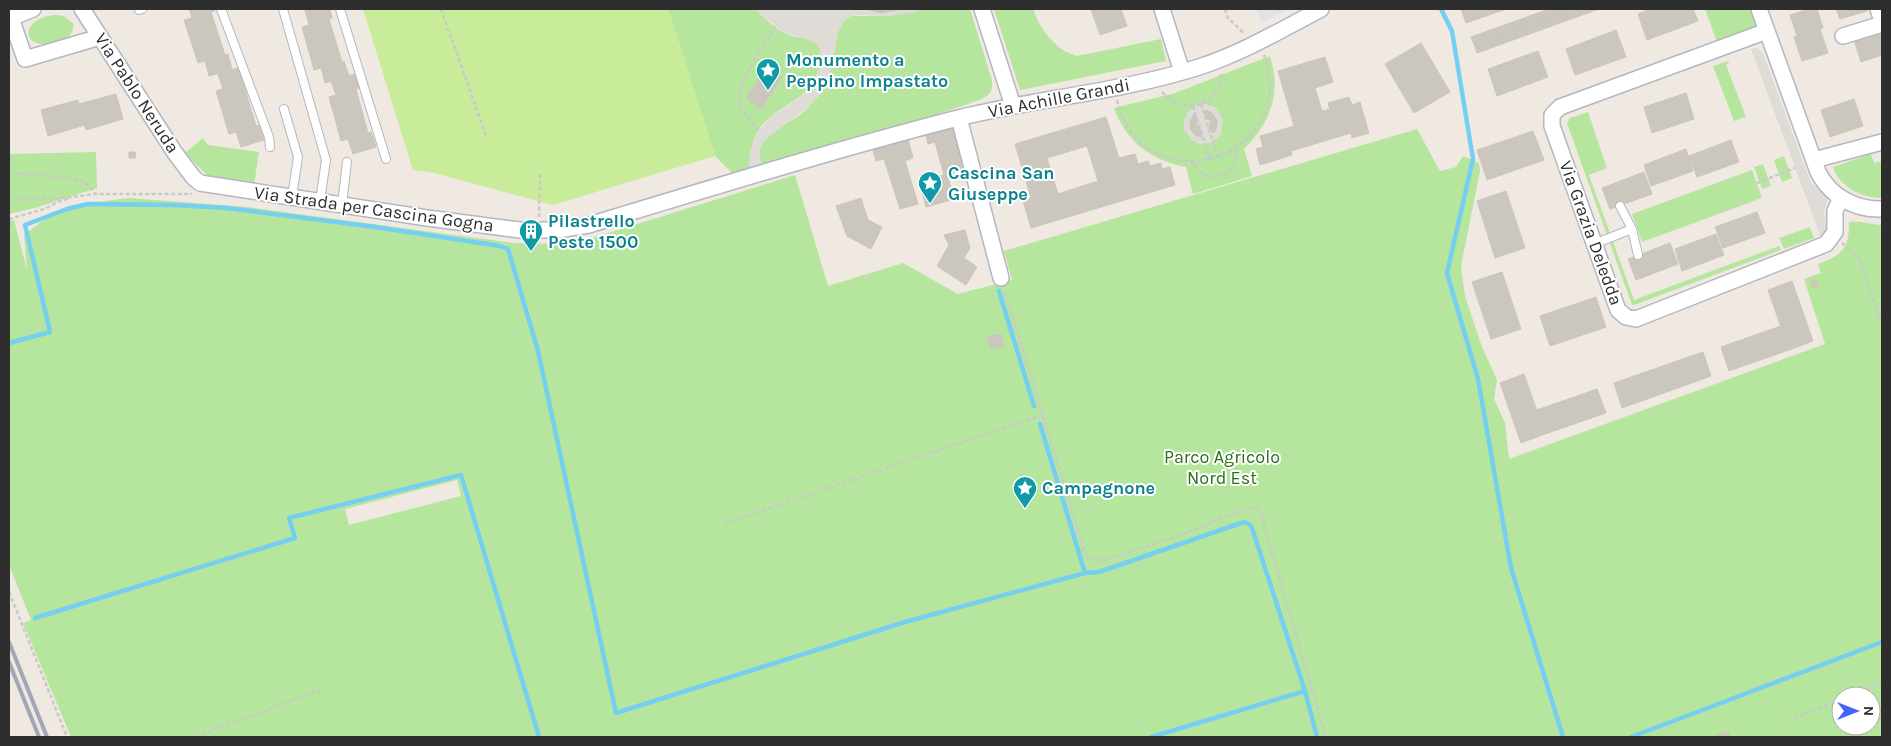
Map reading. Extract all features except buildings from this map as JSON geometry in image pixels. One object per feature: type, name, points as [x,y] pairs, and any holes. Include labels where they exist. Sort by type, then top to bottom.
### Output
[{"type":"street","points":[[34,9],[11,18],[25,59],[100,37]]},
{"type":"street","name":"Via Pablo Neruda","points":[[82,9],[175,152],[194,177]]},
{"type":"street","points":[[982,9],[1013,106]]},
{"type":"street","points":[[1162,9],[1182,72]]},
{"type":"street","name":"Via Achille Grandi","points":[[788,165],[959,118],[1182,72],[1236,52],[1320,9]]},
{"type":"street","points":[[1759,9],[1824,184],[1841,198],[1864,208],[1882,209]]},
{"type":"street","points":[[1843,36],[1882,22],[1878,9]]},
{"type":"street","name":"Via Grazia Deledda","points":[[1767,31],[1560,107],[1551,118],[1552,126],[1618,310],[1624,316],[1634,319],[1826,244],[1833,236]]},
{"type":"street","points":[[959,118],[1001,278]]},
{"type":"street","points":[[1814,160],[1882,142]]},
{"type":"street","name":"Via Strada per Cascina Gogna","points":[[194,177],[200,182],[209,185],[446,220],[538,230],[557,230],[589,225],[788,165]]},
{"type":"street","points":[[1833,236],[1835,232],[1835,210],[1841,198]]},
{"type":"lane","points":[[221,9],[269,138],[270,147]]},
{"type":"lane","points":[[283,9],[326,160],[320,201]]},
{"type":"lane","points":[[340,9],[386,159]]},
{"type":"lane","points":[[284,109],[298,157],[292,197]]},
{"type":"lane","points":[[342,204],[347,162]]},
{"type":"lane","points":[[1620,206],[1632,229],[1638,255]]},
{"type":"lane","points":[[1594,244],[1632,229]]},
{"type":"path","points":[[442,9],[486,138]]},
{"type":"path","points":[[1225,9],[1228,18],[1246,35],[1238,38]]},
{"type":"path","points":[[759,130],[743,111],[738,100],[739,92],[743,81],[775,26]]},
{"type":"path","points":[[1117,97],[1120,110],[1127,125],[1144,144],[1166,157],[1191,162],[1210,160],[1235,149],[1251,135],[1266,109],[1270,84],[1269,72],[1263,51]]},
{"type":"path","points":[[1160,89],[1172,102],[1193,106],[1201,104],[1211,97],[1217,89],[1221,70]]},
{"type":"path","points":[[1201,104],[1218,157]]},
{"type":"path","points":[[1193,106],[1210,160]]},
{"type":"path","points":[[1191,162],[1201,174],[1209,177],[1220,176],[1230,170],[1234,163],[1235,149]]},
{"type":"path","points":[[1757,183],[1795,168]]},
{"type":"path","points":[[538,230],[540,172]]},
{"type":"path","points":[[9,173],[61,177],[86,182],[96,194]]},
{"type":"path","points":[[9,198],[54,199],[96,194],[198,194],[209,185]]},
{"type":"path","points":[[9,219],[80,196]]},
{"type":"path","points":[[1833,236],[1851,249],[1858,257],[1882,323]]},
{"type":"path","points":[[1001,278],[1084,550],[1089,558],[1106,560],[1172,538],[1248,508],[1255,508],[1261,512],[1326,737]]},
{"type":"path","points":[[725,524],[1043,414]]},
{"type":"path","points":[[9,592],[67,737]]},
{"type":"path","points":[[196,737],[322,689]]},
{"type":"path","points":[[1788,721],[1831,703]]},
{"type":"shaded area","points":[[755,9],[864,9],[882,13],[900,9],[921,9],[915,12],[889,16],[854,15],[844,20],[836,37],[830,73],[821,94],[809,106],[764,141],[759,151],[762,166],[749,169],[750,151],[757,133],[768,119],[809,90],[817,75],[821,52],[815,42],[783,32]]},
{"type":"shaded area","points":[[1257,9],[1289,9],[1262,23]]},
{"type":"shaded area","points":[[1757,48],[1763,53],[1809,178],[1814,186],[1828,198],[1824,213],[1828,229],[1821,238],[1751,49]]},
{"type":"shaded area","points":[[1198,104],[1215,107],[1223,119],[1221,134],[1210,143],[1200,144],[1193,141],[1184,130],[1184,120],[1192,108]],"holes":[[[1206,111],[1211,112],[1217,120],[1214,133],[1209,129],[1211,122]],[[1194,115],[1198,119],[1196,123],[1197,128],[1202,131],[1201,137],[1195,135],[1191,130],[1190,122]]]},
{"type":"green space","points":[[363,9],[668,9],[715,156],[553,205],[434,173],[413,170]]},
{"type":"green space","points":[[668,9],[755,9],[781,31],[789,35],[814,41],[820,48],[820,62],[817,75],[812,84],[797,99],[762,125],[752,146],[749,169],[761,165],[759,154],[762,144],[768,137],[810,105],[829,69],[833,58],[836,37],[845,20],[851,16],[889,16],[921,9],[970,9],[992,80],[991,91],[982,99],[915,122],[733,174],[715,156]],"holes":[[[767,67],[782,77],[761,108],[746,98]]]},
{"type":"green space","points":[[994,9],[1033,9],[1049,38],[1062,49],[1077,56],[1161,39],[1166,61],[1020,90]]},
{"type":"green space","points":[[1705,9],[1751,9],[1758,30],[1718,45]]},
{"type":"green space","points":[[55,15],[63,16],[73,23],[72,32],[66,39],[48,44],[31,40],[28,34],[31,26],[42,18]]},
{"type":"green space","points":[[1270,56],[1275,82],[1271,107],[1261,129],[1244,149],[1252,176],[1193,194],[1186,167],[1162,160],[1143,149],[1127,132],[1115,111],[1114,108],[1175,93]]},
{"type":"green space","points":[[1728,61],[1729,63],[1726,65],[1746,117],[1734,121],[1713,66]]},
{"type":"green space","points":[[1588,112],[1607,168],[1589,175],[1634,300],[1779,246],[1781,250],[1632,305],[1567,123],[1570,118]]},
{"type":"green space","name":"Parco Agricolo Nord Est","points":[[1417,129],[1440,171],[1456,167],[1463,156],[1479,163],[1480,171],[1461,266],[1465,296],[1482,347],[1497,380],[1494,399],[1505,423],[1509,459],[1825,344],[1804,279],[1821,273],[1818,264],[1839,254],[1843,250],[1848,239],[1849,222],[1882,225],[1882,737],[71,737],[23,623],[31,620],[9,565],[9,221],[14,220],[27,270],[24,235],[45,219],[73,205],[129,198],[247,207],[514,243],[557,244],[589,239],[795,175],[828,286],[903,263],[958,294],[1012,280],[1004,251]],"holes":[[[457,480],[461,496],[349,525],[345,509]]]},
{"type":"green space","points":[[203,138],[208,145],[259,152],[254,185],[208,176],[185,153]]},
{"type":"green space","points":[[96,152],[97,188],[35,208],[9,214],[9,154]]},
{"type":"green space","points":[[1871,154],[1874,163],[1882,161],[1882,198],[1867,196],[1852,190],[1840,180],[1833,167]]},
{"type":"green space","points":[[1784,156],[1792,178],[1782,182],[1774,160]]},
{"type":"green space","points":[[1763,164],[1771,186],[1762,189],[1754,167]]},
{"type":"green space","points":[[1752,170],[1762,198],[1642,242],[1632,214]]},
{"type":"green space","points":[[1810,227],[1814,238],[1784,249],[1779,238]]},
{"type":"waterway","points":[[1441,9],[1452,31],[1473,159],[1447,273],[1478,379],[1511,568],[1563,737]]},
{"type":"waterway","points":[[9,343],[50,332],[25,225],[67,209],[88,204],[227,208],[375,227],[500,246],[508,249],[538,351],[616,713],[905,622],[1085,573],[1099,572],[1244,522],[1252,528],[1305,691],[1317,737]]},
{"type":"waterway","points":[[999,291],[1034,406]]},
{"type":"waterway","points":[[1040,424],[1085,573]]},
{"type":"waterway","points":[[35,618],[295,538],[289,518],[461,475],[539,737]]},
{"type":"waterway","points":[[1631,737],[1882,642]]},
{"type":"waterway","points":[[1151,737],[1305,691]]},
{"type":"railway","points":[[9,642],[47,737]]},
{"type":"railway","points":[[9,662],[39,737]]},
{"type":"place","name":"Monumento a Peppino Impastato","points":[[768,91]]},
{"type":"place","name":"Cascina San Giuseppe","points":[[930,204]]},
{"type":"place","name":"Pilastrello Peste 1500","points":[[531,252]]},
{"type":"place","name":"Campagnone","points":[[1025,509]]}]
